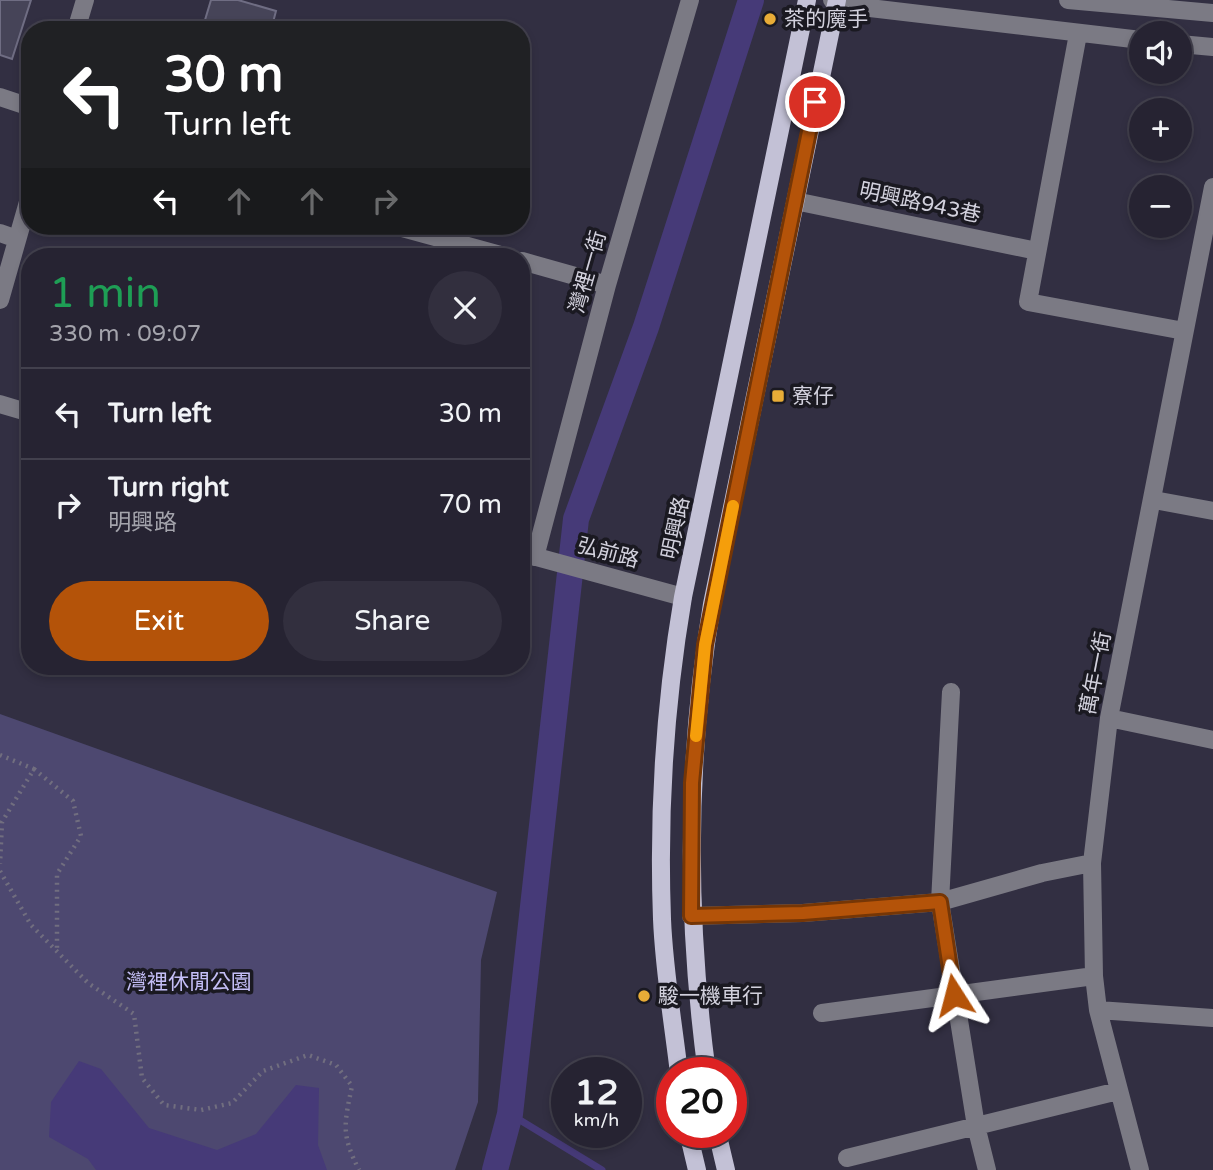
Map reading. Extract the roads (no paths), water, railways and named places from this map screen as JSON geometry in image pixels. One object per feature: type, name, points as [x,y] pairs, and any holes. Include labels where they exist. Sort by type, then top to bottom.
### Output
[{"type":"main road","name":"明興路","points":[[677,1057],[662,921],[662,781],[683,597],[807,0]]},
{"type":"main road","points":[[705,1057],[691,916],[692,783],[705,645],[835,1]]},
{"type":"main road","points":[[691,1148],[696,1170]]},
{"type":"main road","points":[[721,1148],[726,1170]]},
{"type":"street","points":[[79,21],[85,0]]},
{"type":"street","name":"灣裡一街","points":[[531,556],[690,0]]},
{"type":"street","points":[[1068,0],[1213,13]]},
{"type":"street","points":[[835,1],[1129,39]]},
{"type":"street","points":[[1078,34],[1028,302],[1184,331]]},
{"type":"street","points":[[1192,45],[1213,47]]},
{"type":"street","points":[[0,97],[21,104]]},
{"type":"street","name":"萬年一街","points":[[1140,1170],[1098,1010],[1094,976],[1092,863],[1109,718],[1154,500],[1184,331],[1205,273],[1213,187]]},
{"type":"street","name":"明興路943巷","points":[[794,201],[1037,251]]},
{"type":"street","points":[[0,300],[9,236],[21,213]]},
{"type":"street","points":[[428,235],[475,248]]},
{"type":"street","points":[[530,263],[607,285]]},
{"type":"street","points":[[0,404],[21,410]]},
{"type":"street","points":[[1154,500],[1213,511]]},
{"type":"street","name":"弘前路","points":[[531,556],[683,597]]},
{"type":"street","points":[[951,692],[940,902],[976,1126],[987,1170]]},
{"type":"street","points":[[1109,718],[1213,740]]},
{"type":"street","points":[[691,916],[803,913],[940,902],[1042,873],[1092,863]]},
{"type":"street","points":[[822,1013],[1094,976]]},
{"type":"street","points":[[1098,1010],[1213,1018]]},
{"type":"street","points":[[847,1158],[1118,1091]]},
{"type":"waterway","points":[[495,1170],[510,1114],[576,519],[646,327],[751,0]]},
{"type":"waterway","points":[[510,1114],[602,1170]]},
{"type":"place","name":"茶的魔手","points":[[770,19]]},
{"type":"place","name":"寮仔","points":[[778,396]]},
{"type":"place","name":"駿一機車行","points":[[644,996]]},
{"type":"park label","name":"灣裡休閒公園","points":[[189,982]]}]
